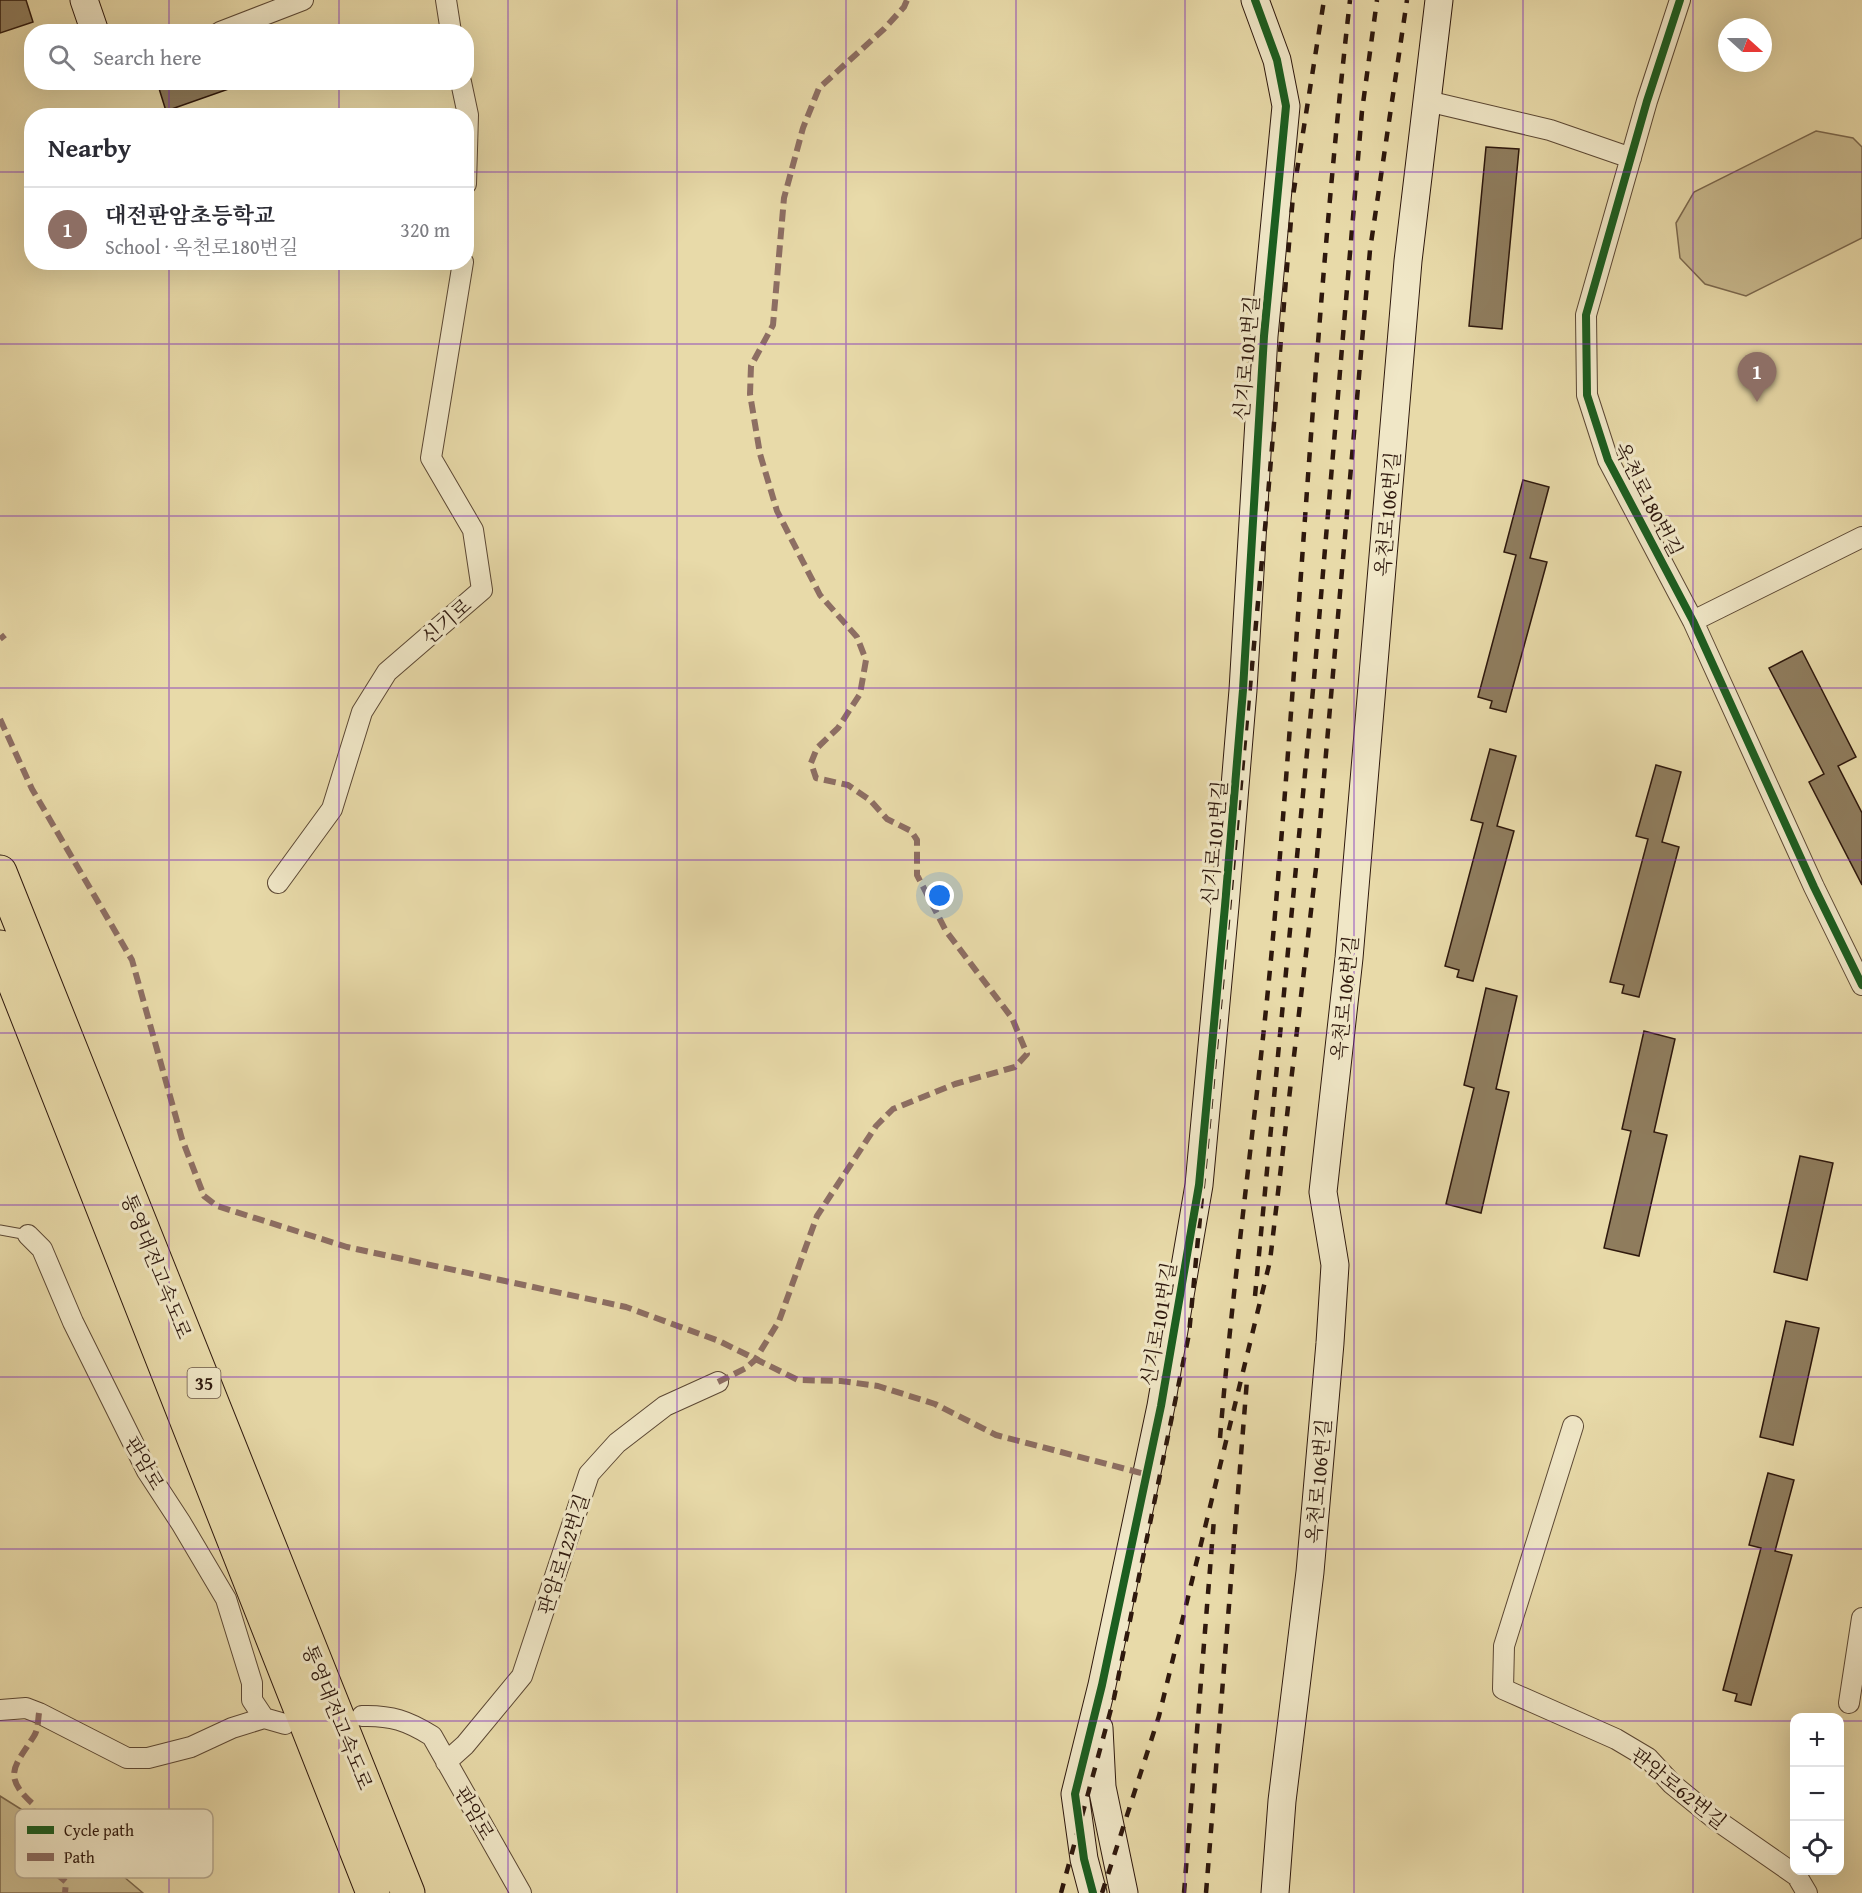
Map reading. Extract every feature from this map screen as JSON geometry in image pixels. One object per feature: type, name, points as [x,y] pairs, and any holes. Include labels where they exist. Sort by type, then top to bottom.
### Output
[{"type":"highway","name":"통영대전고속도로","points":[[0,872],[408,1893]]},
{"type":"highway","name":"통영대전고속도로","points":[[0,947],[373,1893]]},
{"type":"street","points":[[84,0],[92,24]]},
{"type":"street","points":[[241,24],[303,0]]},
{"type":"street","points":[[446,0],[450,24]]},
{"type":"street","name":"신기로101번길","points":[[1102,1685],[1161,1406],[1199,1185],[1207,1110],[1243,690],[1263,347],[1286,106],[1277,60],[1255,0]]},
{"type":"street","name":"옥천로106번길","points":[[1275,1893],[1282,1801],[1310,1572],[1330,1343],[1335,1265],[1323,1192],[1349,958],[1408,261],[1439,0]]},
{"type":"street","name":"옥천로180번길","points":[[1680,0],[1586,315],[1587,395],[1608,460],[1693,621],[1814,887],[1862,985]]},
{"type":"street","points":[[463,90],[467,108]]},
{"type":"street","points":[[1427,101],[1550,130],[1631,158]]},
{"type":"street","name":"신기로","points":[[278,883],[332,809],[362,712],[387,672],[482,590],[473,530],[431,458],[462,270]]},
{"type":"street","points":[[1693,621],[1862,537]]},
{"type":"street","name":"판암로","points":[[28,1235],[42,1249],[87,1351],[147,1472],[181,1523],[226,1599],[252,1683],[252,1700],[264,1718]]},
{"type":"street","name":"판암로122번길","points":[[446,1762],[465,1745],[522,1676],[590,1474],[616,1443],[665,1406],[718,1382]]},
{"type":"street","name":"판암로62번길","points":[[1573,1426],[1504,1646],[1503,1689],[1616,1739],[1648,1758],[1672,1784],[1714,1819],[1797,1875],[1807,1893]]},
{"type":"street","points":[[1849,1703],[1862,1618]]},
{"type":"street","points":[[1093,1893],[1084,1859],[1075,1794],[1102,1685]]},
{"type":"street","points":[[1102,1685],[1099,1728],[1102,1787],[1124,1893]]},
{"type":"street","points":[[0,1710],[26,1708],[127,1758],[148,1758],[191,1747],[232,1728],[264,1718],[285,1724]]},
{"type":"street","name":"판암로","points":[[362,1716],[384,1715],[408,1721],[432,1736],[521,1893]]},
{"type":"lane","name":"판암로","points":[[0,1230],[28,1235]]},
{"type":"shaded area","points":[[1816,131],[1853,138],[1862,147],[1862,238],[1746,296],[1705,284],[1680,258],[1676,223],[1694,192]]},
{"type":"shaded area","points":[[0,1796],[21,1809],[15,1809],[15,1878],[125,1878],[143,1893],[0,1893]]},
{"type":"building","points":[[0,0],[26,0],[33,22],[0,33]]},
{"type":"building","points":[[159,90],[226,90],[175,108],[165,108]]},
{"type":"building","points":[[1486,147],[1519,149],[1502,329],[1469,326]]},
{"type":"building","points":[[1523,480],[1549,487],[1530,558],[1547,562],[1506,712],[1490,708],[1492,701],[1478,697],[1516,555],[1504,552]]},
{"type":"building","points":[[1802,651],[1856,757],[1838,766],[1862,813],[1862,885],[1809,782],[1824,774],[1769,668]]},
{"type":"building","points":[[1490,749],[1516,756],[1497,826],[1514,831],[1473,981],[1457,977],[1459,970],[1445,966],[1483,823],[1471,820]]},
{"type":"building","points":[[1656,765],[1681,772],[1662,842],[1679,847],[1639,997],[1622,993],[1624,985],[1610,982],[1648,839],[1636,836]]},
{"type":"building","points":[[1486,988],[1517,996],[1496,1089],[1509,1092],[1481,1213],[1446,1204],[1474,1088],[1464,1085]]},
{"type":"building","points":[[1644,1031],[1675,1039],[1654,1132],[1667,1135],[1639,1256],[1604,1248],[1631,1131],[1622,1129]]},
{"type":"building","points":[[1800,1156],[1833,1163],[1807,1280],[1774,1272]]},
{"type":"building","points":[[1786,1321],[1819,1328],[1793,1445],[1760,1437]]},
{"type":"building","points":[[1768,1473],[1794,1480],[1775,1551],[1792,1555],[1751,1705],[1735,1701],[1737,1694],[1723,1690],[1761,1548],[1749,1545]]},
{"type":"railway","points":[[1061,1893],[1114,1698],[1189,1334],[1267,507],[1293,196],[1324,0]]},
{"type":"railway","points":[[1220,1438],[1274,926],[1327,231],[1350,0]]},
{"type":"railway","points":[[1255,1296],[1314,679],[1362,111],[1377,0]]},
{"type":"railway","points":[[1102,1893],[1159,1716],[1270,1261],[1316,868],[1370,250],[1407,0]]},
{"type":"railway","points":[[1206,1893],[1247,1380]]},
{"type":"railway","points":[[1184,1893],[1214,1519]]},
{"type":"marked path","points":[[718,1382],[746,1368],[755,1360],[779,1321],[817,1216],[876,1126],[893,1109],[955,1084],[1015,1067],[1027,1054],[1012,1018],[946,931],[917,875],[917,840],[911,831],[887,819],[870,800],[848,785],[816,778],[811,763],[817,748],[838,728],[860,694],[866,660],[857,637],[820,595],[777,511],[760,454],[750,394],[751,366],[773,325],[784,198],[803,128],[819,88],[884,29],[904,7],[907,0]]},
{"type":"marked path","points":[[0,639],[5,635]]},
{"type":"marked path","points":[[0,719],[32,789],[132,960],[182,1139],[204,1196],[217,1206],[347,1247],[626,1307],[719,1341],[798,1380],[841,1381],[878,1386],[935,1404],[996,1435],[1145,1474]]},
{"type":"marked path","points":[[33,1809],[32,1803],[22,1793],[14,1777],[17,1763],[35,1734],[39,1713]]},
{"type":"marked path","points":[[61,1878],[66,1882],[65,1893]]},
{"type":"cycle path","points":[[1093,1893],[1084,1859],[1075,1794],[1102,1685],[1161,1406],[1199,1185],[1225,906],[1243,690],[1264,336],[1286,106],[1277,60],[1255,0]]},
{"type":"cycle path","points":[[1680,0],[1647,101],[1586,315],[1587,395],[1608,460],[1693,621],[1814,887],[1862,985]]},
{"type":"place","name":"대전판암초등학교","points":[[1757,402]]}]
